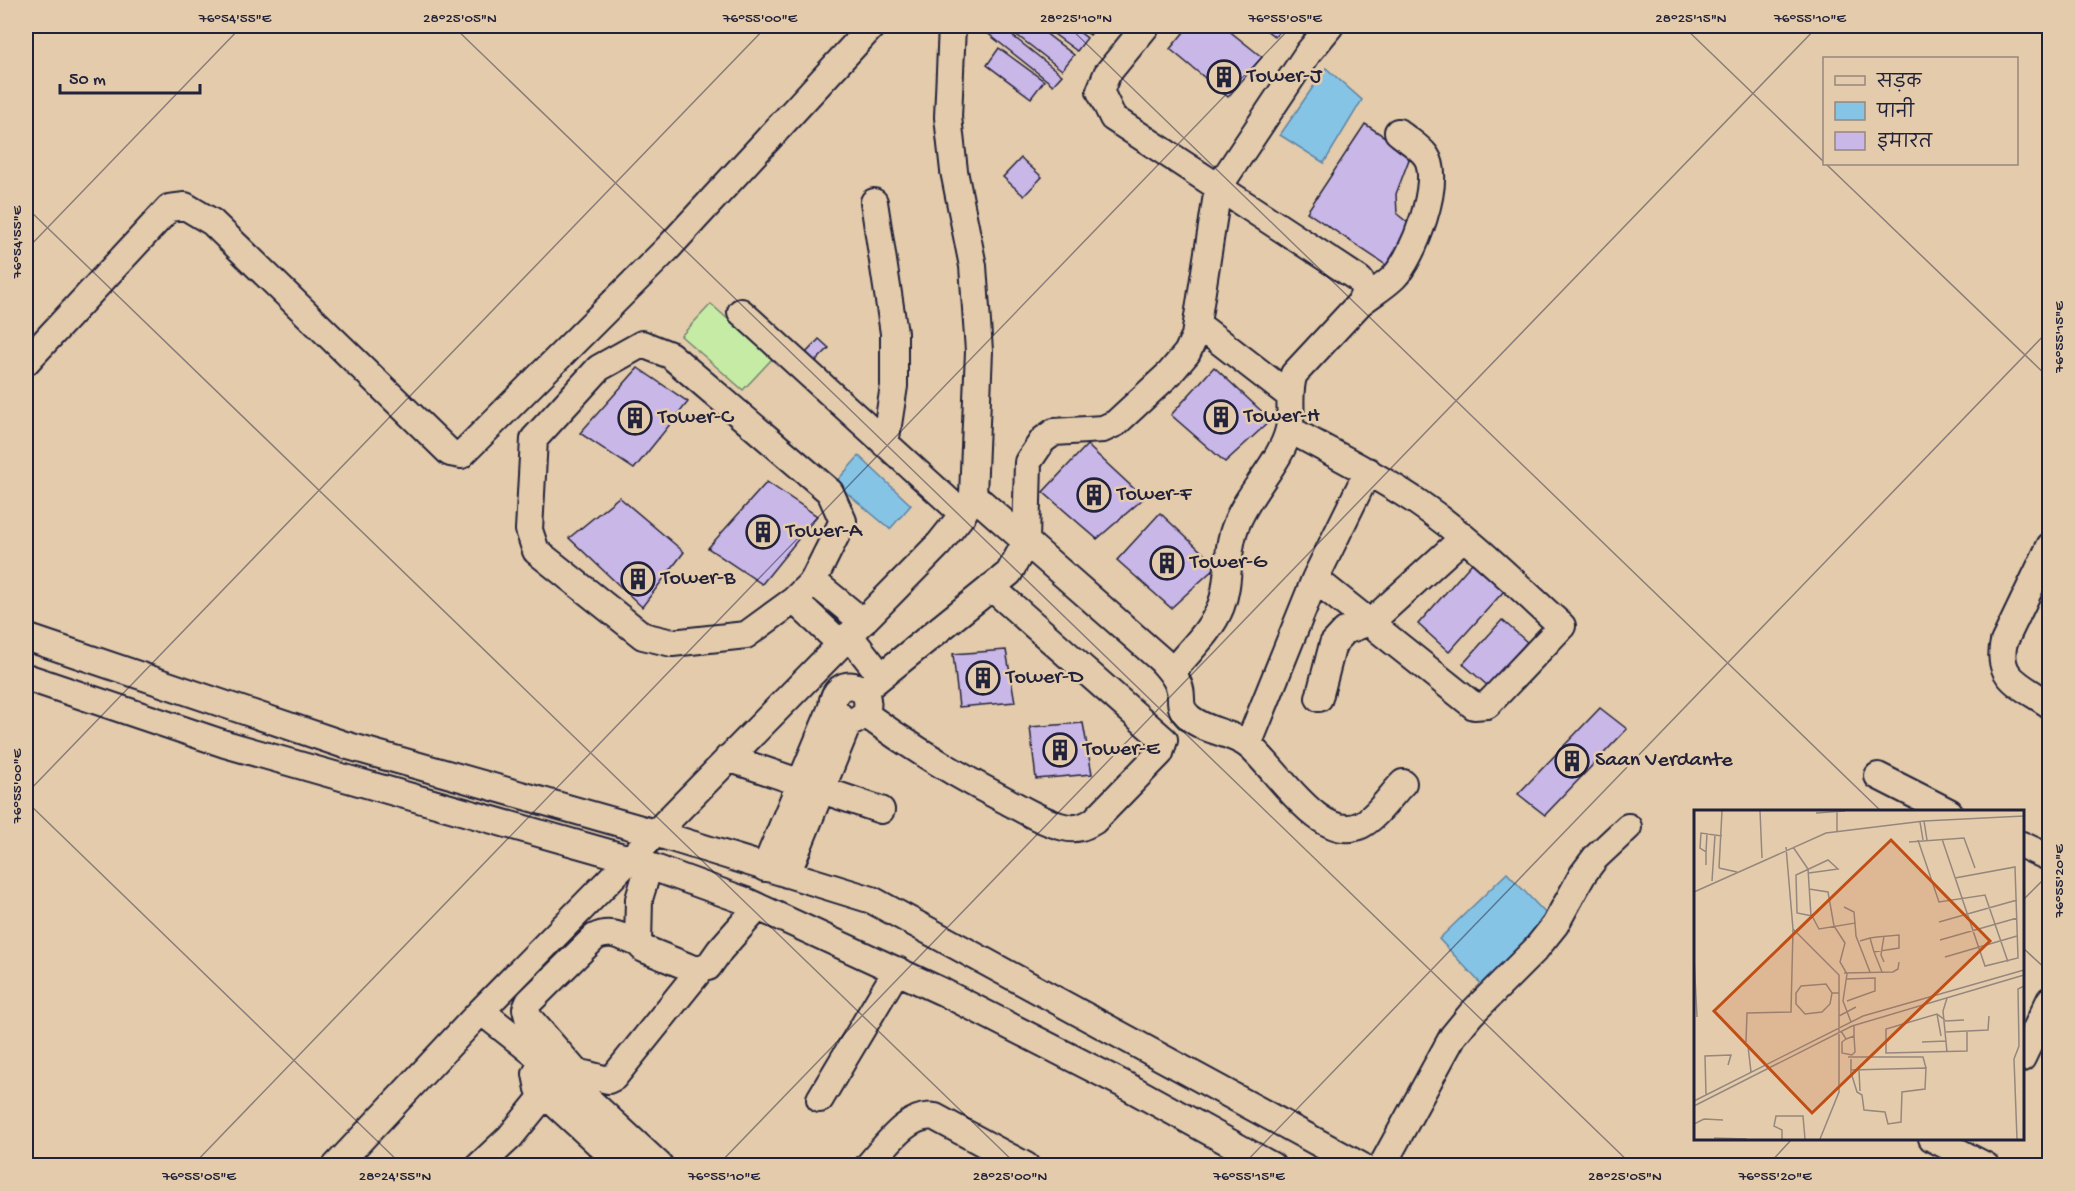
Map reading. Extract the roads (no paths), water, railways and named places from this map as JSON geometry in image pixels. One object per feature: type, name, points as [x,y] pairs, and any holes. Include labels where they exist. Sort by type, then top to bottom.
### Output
[{"type":"street","points":[[26,362],[169,208],[185,206],[212,222],[450,453],[461,455],[736,177],[872,26]]},
{"type":"street","points":[[336,1166],[481,1011],[639,863],[655,833],[939,544],[968,505],[979,351],[973,266],[954,171],[948,117],[952,26]]},
{"type":"street","points":[[1146,26],[1107,74],[1100,91],[1113,118],[1360,280],[1365,292],[1360,303]]},
{"type":"street","points":[[776,871],[811,787],[858,702],[1009,573],[1026,542],[1028,462],[1043,440],[1054,432],[1103,429],[1116,423],[1187,353],[1195,336],[1218,188],[1308,53],[1330,26]]},
{"type":"street","points":[[1172,672],[1214,621],[1221,606],[1235,526],[1246,502],[1282,446],[1289,429],[1290,382],[1299,367],[1360,303],[1394,276],[1411,253],[1424,218],[1430,164],[1426,155],[1398,132]]},
{"type":"street","points":[[874,202],[894,333],[894,386],[885,444]]},
{"type":"street","points":[[741,312],[885,444],[968,505],[1026,542],[1172,672],[1180,688],[1180,705],[1160,753],[1094,821],[1081,828],[1065,828],[958,777],[923,756],[858,702],[851,634],[813,581]]},
{"type":"street","points":[[1197,324],[1289,395]]},
{"type":"street","points":[[642,344],[670,355],[830,492],[843,521],[813,581],[794,600],[746,635],[672,643],[643,636],[536,551],[529,530],[534,439],[599,368],[642,344]]},
{"type":"street","points":[[1289,429],[1368,471],[1422,505],[1563,626],[1487,705],[1474,706],[1315,579]]},
{"type":"street","points":[[1248,745],[1315,579],[1368,471]]},
{"type":"street","points":[[1319,698],[1333,644],[1345,631],[1370,622],[1463,538]]},
{"type":"street","points":[[2049,546],[2004,642],[2000,657],[2002,669],[2014,681],[2049,705]]},
{"type":"street","points":[[991,587],[1164,740]]},
{"type":"street","points":[[794,600],[851,634]]},
{"type":"street","points":[[26,637],[345,745],[655,833],[872,900],[909,918],[1361,1166]]},
{"type":"street","points":[[26,677],[225,744],[639,863],[758,907],[897,970],[1125,1085],[1272,1166]]},
{"type":"street","points":[[1180,705],[1190,718],[1248,745],[1310,811],[1336,826],[1347,829],[1367,821],[1402,783]]},
{"type":"street","points":[[728,758],[881,810]]},
{"type":"street","points":[[1878,776],[1945,810]]},
{"type":"street","points":[[1382,1166],[1453,1036],[1555,925],[1583,874],[1595,858],[1628,827]]},
{"type":"street","points":[[2024,846],[2049,858]]},
{"type":"street","points":[[638,943],[639,863]]},
{"type":"street","points":[[481,1011],[543,1060],[573,1080],[608,1080],[614,1077],[700,970],[708,967],[758,907]]},
{"type":"street","points":[[660,1166],[573,1080],[528,1017],[526,1009],[529,1002],[595,937],[604,932],[638,943],[644,949],[700,970]]},
{"type":"street","points":[[820,1099],[897,970]]},
{"type":"street","points":[[2024,1053],[2049,1000]]},
{"type":"street","points":[[543,1060],[536,1074],[536,1084],[623,1166]]},
{"type":"street","points":[[545,1094],[561,1098],[573,1080]]},
{"type":"street","points":[[485,1163],[510,1137],[545,1094]]},
{"type":"street","points":[[868,1166],[913,1119],[926,1116],[935,1118],[1026,1166]]},
{"type":"street","points":[[1937,1140],[1979,1157]]},
{"type":"water","points":[[1326,68],[1362,100],[1324,163],[1280,135]]},
{"type":"water","points":[[859,456],[911,505],[890,529],[835,483]]},
{"type":"water","points":[[1507,873],[1549,917],[1482,985],[1439,939]]},
{"type":"place","name":"Tower-J","points":[[1224,77]]},
{"type":"place","name":"Tower-H","points":[[1221,417]]},
{"type":"place","name":"Tower-C","points":[[635,418]]},
{"type":"place","name":"Tower-F","points":[[1094,495]]},
{"type":"place","name":"Tower-A","points":[[763,532]]},
{"type":"place","name":"Tower-G","points":[[1167,563]]},
{"type":"place","name":"Tower-B","points":[[638,579]]},
{"type":"place","name":"Tower-D","points":[[983,678]]},
{"type":"place","name":"Tower-E","points":[[1060,750]]},
{"type":"place","name":"Saan Verdante","points":[[1572,761]]}]
